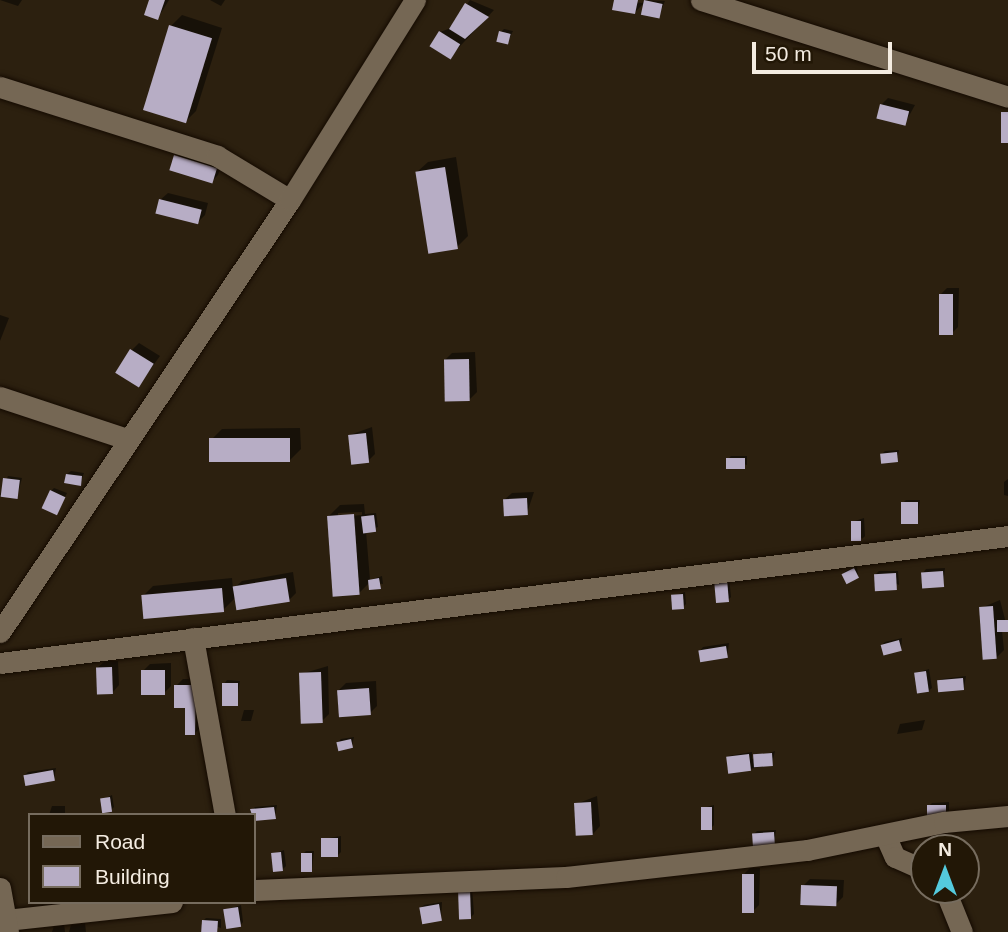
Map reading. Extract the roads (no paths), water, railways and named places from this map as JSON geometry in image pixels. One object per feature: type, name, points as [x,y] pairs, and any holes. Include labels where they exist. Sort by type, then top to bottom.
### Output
[{"type":"street","points":[[0,632],[124,438],[290,200],[415,0]]},
{"type":"street","points":[[702,0],[1008,97]]},
{"type":"street","points":[[0,87],[217,156],[290,200]]},
{"type":"street","points":[[0,397],[124,438]]},
{"type":"street","points":[[0,663],[1008,536]]},
{"type":"street","points":[[194,638],[225,813]]},
{"type":"street","points":[[256,890],[566,877],[1008,816]]},
{"type":"street","points":[[885,835],[895,857],[910,864]]},
{"type":"street","points":[[0,888],[7,926],[158,904]]},
{"type":"street","points":[[950,904],[961,932]]}]
